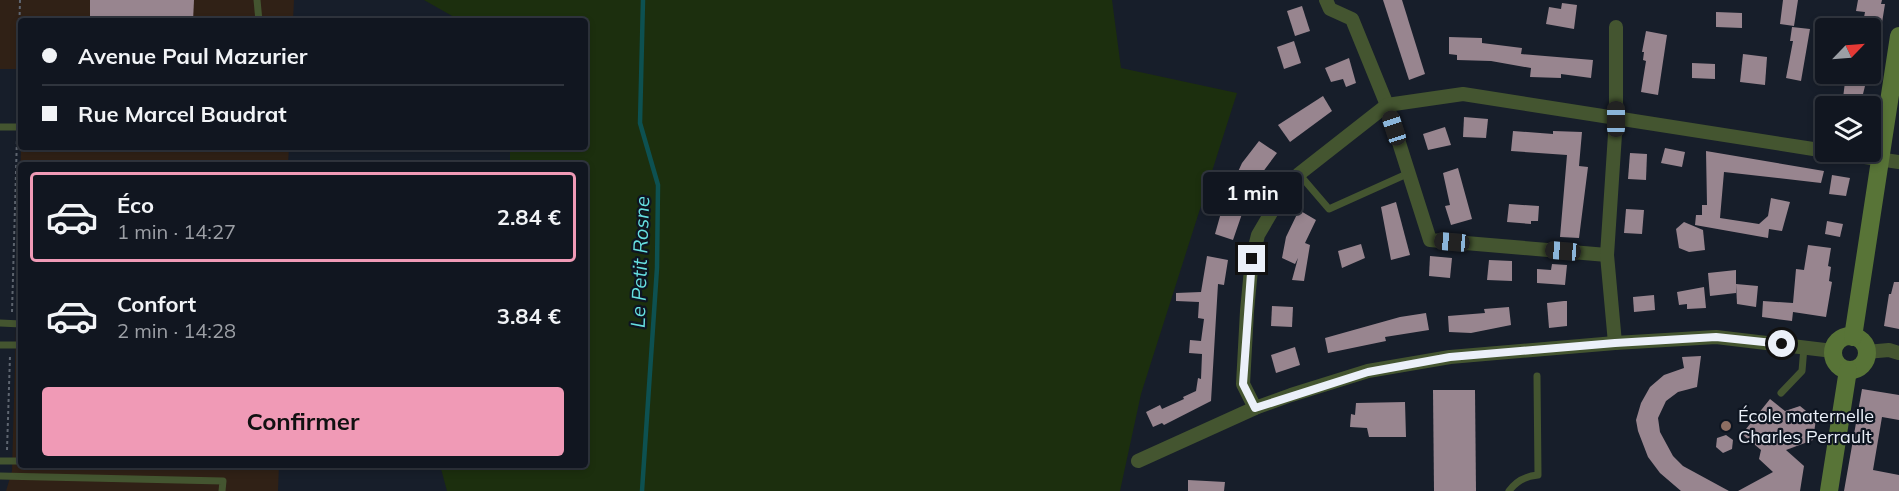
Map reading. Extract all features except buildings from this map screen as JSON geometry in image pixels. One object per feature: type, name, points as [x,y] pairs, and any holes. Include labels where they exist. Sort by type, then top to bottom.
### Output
[{"type":"street","points":[[1326,0],[1330,9],[1352,18],[1387,105],[1430,240],[1607,255]]},
{"type":"street","points":[[1615,343],[1607,255],[1616,119],[1616,27]]},
{"type":"street","points":[[1899,36],[1881,159],[1899,162]]},
{"type":"street","points":[[1255,408],[1243,384],[1252,259],[1258,236],[1269,214],[1299,174],[1387,105],[1463,94],[1815,149]]},
{"type":"street","points":[[1853,337],[1881,162]]},
{"type":"street","points":[[1138,461],[1255,408],[1368,372],[1450,357],[1716,337],[1833,351]]},
{"type":"street","points":[[1853,337],[1862,342],[1866,352],[1863,363],[1848,370],[1838,366],[1833,351],[1842,338],[1853,337]]},
{"type":"street","points":[[1866,352],[1889,350],[1899,353]]},
{"type":"street","points":[[1829,491],[1848,370]]},
{"type":"lane","points":[[257,0],[259,18]]},
{"type":"lane","points":[[0,127],[18,127]]},
{"type":"lane","points":[[1299,174],[1329,208],[1408,173]]},
{"type":"lane","points":[[0,323],[18,324]]},
{"type":"lane","points":[[0,345],[18,345]]},
{"type":"lane","points":[[1781,393],[1802,371],[1804,347]]},
{"type":"lane","points":[[1509,491],[1514,484],[1530,476],[1538,475],[1537,376]]},
{"type":"lane","points":[[0,476],[223,481],[222,491]]},
{"type":"path","points":[[20,0],[20,18]]},
{"type":"path","points":[[12,323],[18,150]]},
{"type":"path","points":[[3,461],[11,345]]},
{"type":"shaded area","points":[[0,0],[294,0],[293,18],[18,18],[18,69],[0,69]]},
{"type":"shaded area","points":[[21,150],[289,150],[288,162],[21,162]]},
{"type":"shaded area","points":[[18,255],[18,468],[279,468],[278,491],[6,491],[12,471]]},
{"type":"green space","points":[[424,0],[1112,0],[1121,68],[1237,93],[1141,394],[1120,491],[447,491],[441,468],[588,468],[588,162],[510,162],[510,150],[588,150],[588,18],[456,18]]},
{"type":"waterway","name":"Le Petit Rosne","points":[[642,491],[657,268],[658,185],[640,123],[643,0]]},
{"type":"place","name":"École maternelle Charles Perrault","points":[[1726,426]]},
{"type":"route","points":[[1252,259],[1243,384],[1255,408],[1368,372],[1450,357],[1716,337],[1782,344]]}]
